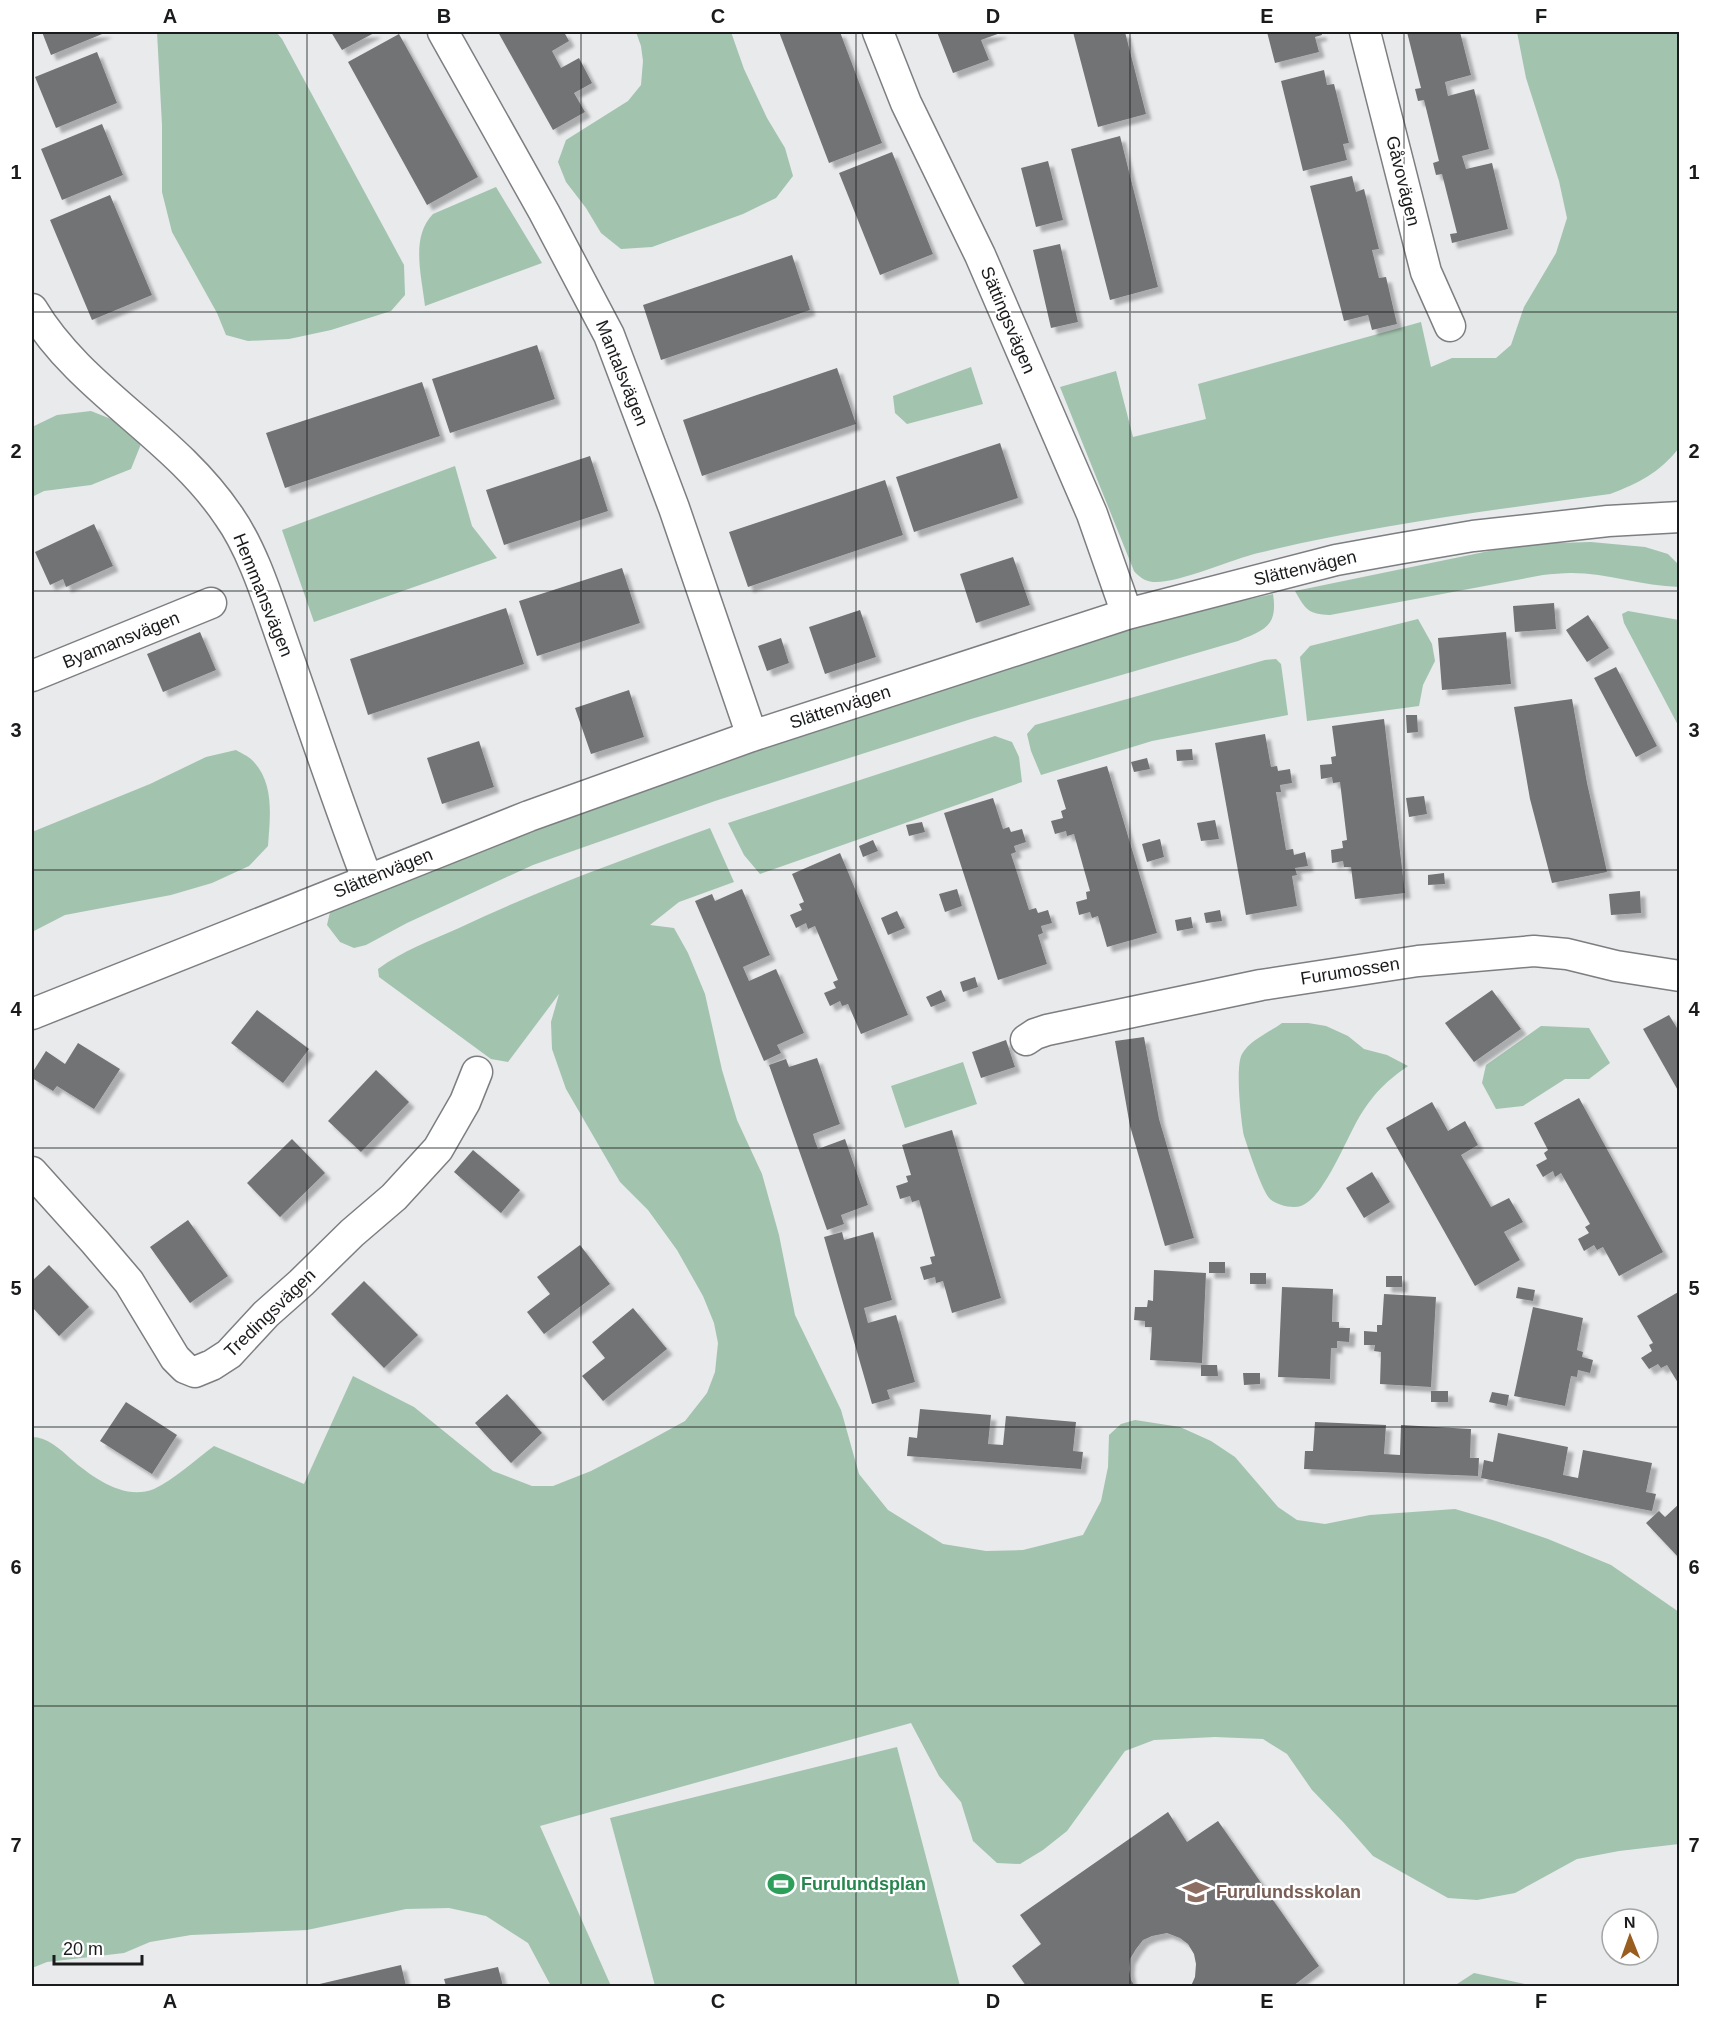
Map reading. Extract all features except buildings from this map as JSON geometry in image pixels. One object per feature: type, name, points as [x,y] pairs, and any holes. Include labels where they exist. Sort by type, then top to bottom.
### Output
[{"type":"street","name":"Mantalsvägen","points":[[443,32],[544,212],[609,335],[670,497],[752,736]]},
{"type":"street","name":"Sättingsvägen","points":[[878,32],[906,103],[980,255],[1092,514],[1127,614]]},
{"type":"street","name":"Gåvovägen","points":[[1365,32],[1426,272],[1450,326]]},
{"type":"street","name":"Hemmansvägen","points":[[32,309],[42,327],[64,353],[178,455],[211,492],[237,528],[261,579],[367,879]]},
{"type":"street","name":"Slättenvägen","points":[[32,1014],[529,816],[752,736],[1127,614],[1336,560],[1397,549],[1473,536],[1608,521],[1680,517]]},
{"type":"street","name":"Byamansvägen","points":[[32,676],[211,603]]},
{"type":"street","name":"Furumossen","points":[[1026,1040],[1047,1030],[1260,985],[1418,961],[1534,951],[1567,954],[1616,966],[1680,976]]},
{"type":"street","name":"Tredingsvägen","points":[[32,1172],[129,1282],[175,1358],[185,1368],[195,1372],[229,1354],[266,1314],[394,1197],[438,1149],[465,1102],[477,1072]]},
{"type":"green space","points":[[157,32],[276,32],[282,39],[404,265],[405,295],[391,311],[331,330],[289,339],[248,341],[226,335],[217,313],[172,232],[162,192],[162,125]]},
{"type":"green space","points":[[636,32],[731,32],[744,69],[767,118],[785,148],[793,176],[776,198],[743,214],[652,247],[621,249],[601,233],[566,182],[558,162],[566,140],[628,101],[641,85],[643,61]]},
{"type":"green space","points":[[1517,32],[1679,32],[1679,448],[1664,464],[1648,476],[1610,494],[1345,534],[1258,553],[1163,582],[1153,582],[1140,577],[1134,571],[1060,387],[1116,371],[1133,437],[1206,419],[1198,384],[1421,322],[1431,367],[1452,358],[1496,358],[1511,345],[1524,307],[1556,253],[1567,218],[1559,181],[1526,78]]},
{"type":"green space","points":[[496,187],[542,263],[425,306],[419,258],[426,223],[433,214]]},
{"type":"green space","points":[[971,367],[983,404],[907,424],[895,413],[893,396]]},
{"type":"green space","points":[[91,411],[126,425],[141,444],[131,469],[91,485],[44,491],[32,497],[32,427],[57,415]]},
{"type":"green space","points":[[455,466],[472,526],[497,558],[314,622],[282,530]]},
{"type":"green space","points":[[1591,542],[1645,547],[1668,554],[1679,565],[1679,587],[1598,575],[1571,573],[1543,575],[1330,615],[1317,614],[1308,610],[1295,591],[1523,544]]},
{"type":"green space","points":[[1273,594],[1274,605],[1271,620],[1256,634],[1238,641],[971,719],[715,801],[533,865],[407,923],[366,945],[354,948],[340,942],[327,925],[330,912],[545,823],[706,770],[985,668],[1133,624]]},
{"type":"green space","points":[[1628,611],[1679,620],[1679,727],[1624,623],[1622,614]]},
{"type":"green space","points":[[1418,619],[1432,644],[1435,661],[1423,685],[1419,706],[1307,721],[1300,657],[1310,646]]},
{"type":"green space","points":[[1276,659],[1281,664],[1288,715],[1152,741],[1041,775],[1027,734],[1035,725],[1265,660]]},
{"type":"green space","points":[[995,736],[1012,742],[1019,757],[1022,782],[760,874],[744,855],[728,823]]},
{"type":"green space","points":[[236,750],[250,759],[259,769],[268,790],[270,824],[268,846],[249,866],[212,883],[171,895],[65,915],[32,932],[32,832],[150,784],[206,757]]},
{"type":"green space","points":[[710,828],[734,882],[679,902],[650,925],[674,928],[688,953],[705,994],[722,1070],[737,1120],[762,1174],[779,1235],[795,1315],[841,1410],[859,1474],[888,1510],[943,1544],[986,1551],[1023,1550],[1083,1535],[1101,1501],[1108,1467],[1109,1435],[1121,1424],[1135,1420],[1180,1427],[1211,1441],[1235,1457],[1278,1507],[1297,1520],[1325,1524],[1370,1515],[1455,1509],[1548,1539],[1611,1565],[1679,1612],[1679,1844],[1619,1851],[1577,1859],[1515,1893],[1477,1900],[1448,1898],[1373,1856],[1312,1790],[1287,1754],[1263,1739],[1215,1737],[1154,1740],[1125,1751],[1067,1831],[1020,1864],[997,1863],[973,1841],[961,1802],[939,1776],[911,1723],[540,1826],[611,1986],[551,1986],[528,1943],[486,1916],[449,1908],[406,1909],[307,1930],[191,1935],[150,1942],[124,1953],[47,1962],[32,1968],[32,1437],[53,1444],[99,1480],[120,1490],[131,1492],[143,1492],[162,1485],[214,1446],[304,1484],[353,1376],[414,1407],[493,1471],[532,1486],[553,1486],[591,1471],[685,1421],[707,1393],[715,1372],[718,1343],[714,1323],[703,1296],[677,1250],[648,1210],[620,1182],[566,1089],[552,1049],[551,1022],[559,994],[508,1062],[491,1059],[379,977],[378,969],[417,946],[521,900]]},
{"type":"green space","points":[[1282,1023],[1326,1026],[1348,1036],[1364,1049],[1387,1055],[1408,1066],[1388,1081],[1373,1097],[1357,1121],[1319,1191],[1310,1201],[1297,1207],[1289,1207],[1270,1199],[1263,1187],[1244,1136],[1240,1107],[1239,1070],[1242,1054],[1255,1040]]},
{"type":"green space","points":[[1541,1026],[1589,1028],[1610,1063],[1589,1079],[1565,1079],[1523,1106],[1496,1109],[1482,1083],[1486,1065]]},
{"type":"green space","points":[[963,1062],[977,1104],[905,1128],[891,1086]]},
{"type":"green space","name":"Furulundsplan","points":[[897,1747],[960,1986],[655,1986],[610,1818]]},
{"type":"green space","points":[[1474,1973],[1534,1986],[1454,1986]]},
{"type":"place","name":"Furulundsplan","points":[[781,1884]]},
{"type":"place","name":"Furulundsskolan","points":[[1196,1892]]}]
